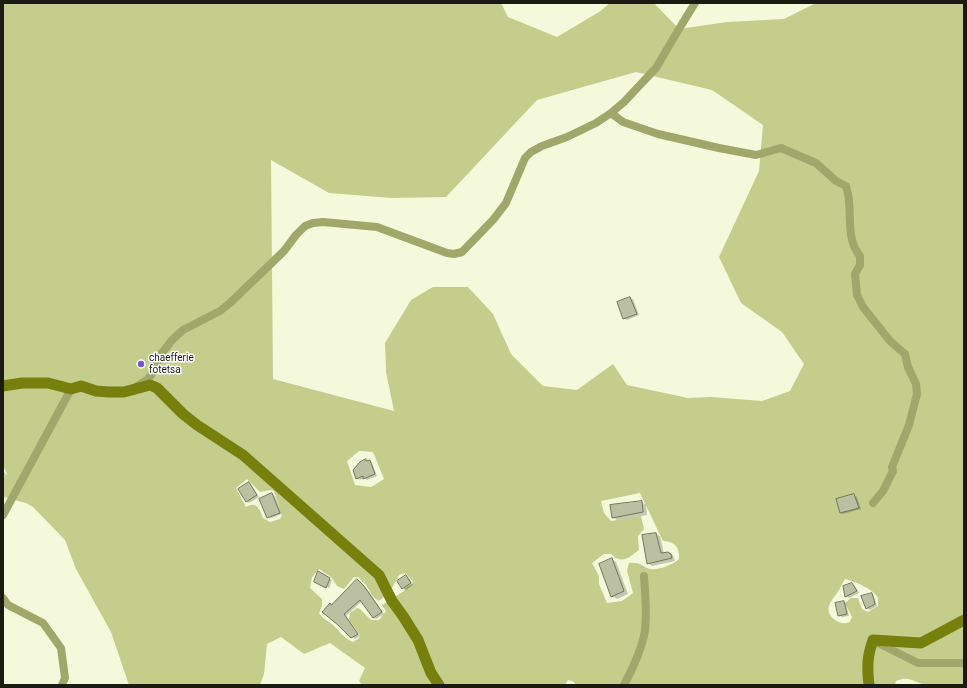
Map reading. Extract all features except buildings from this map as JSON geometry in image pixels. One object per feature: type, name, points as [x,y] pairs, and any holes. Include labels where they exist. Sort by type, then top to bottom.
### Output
[{"type":"street","points":[[124,392],[148,379],[162,353],[172,340],[183,330],[220,311],[230,304],[284,251],[305,226],[323,222],[377,228],[447,253],[454,254],[462,252],[493,220],[503,207],[511,192],[522,164],[531,152],[542,146],[585,129],[611,113],[629,97],[656,68],[679,28],[696,3]]},
{"type":"street","points":[[611,113],[623,122],[658,134],[719,148],[756,155],[781,148],[816,163],[836,181],[846,186],[849,200],[849,220],[854,249],[860,256],[860,265],[855,274],[857,295],[863,307],[890,341],[905,354],[908,367],[916,384],[917,394],[909,426],[892,467],[893,471],[883,491],[873,503]]},
{"type":"street","points":[[3,386],[22,383],[48,383],[71,388],[81,386],[96,391],[124,392],[150,385],[157,388],[183,414],[197,425],[243,455],[379,575],[392,602],[418,640],[431,673],[439,685]]},
{"type":"street","points":[[3,515],[71,388]]},
{"type":"street","points":[[624,685],[632,669],[644,635],[646,599],[644,576]]},
{"type":"street","points":[[3,598],[8,605],[43,623],[61,648],[65,678],[62,685]]},
{"type":"street","points":[[873,640],[921,643],[964,620]]},
{"type":"street","points":[[873,640],[918,663],[964,663]]},
{"type":"street","points":[[869,685],[867,667],[868,654],[873,640]]},
{"type":"green space","points":[[3,3],[501,3],[508,17],[557,37],[599,12],[610,3],[654,3],[679,29],[727,22],[784,19],[816,3],[964,3],[964,685],[931,686],[908,679],[901,679],[896,681],[895,685],[576,685],[574,682],[568,680],[565,685],[362,685],[359,681],[365,668],[330,643],[304,654],[281,637],[267,644],[264,674],[260,685],[129,685],[111,632],[76,569],[65,540],[33,507],[26,503],[3,497],[3,478],[7,474],[3,465]],"holes":[[[636,72],[712,90],[763,125],[759,171],[719,257],[741,303],[782,332],[804,364],[790,391],[762,401],[711,397],[688,398],[627,385],[613,364],[577,390],[543,386],[511,354],[493,314],[468,287],[433,287],[411,300],[385,343],[386,372],[394,411],[273,379],[271,160],[329,193],[392,198],[446,197],[537,100]],[[359,451],[373,452],[384,479],[371,487],[355,485],[347,461]],[[247,479],[260,492],[271,490],[274,491],[282,515],[280,519],[270,522],[263,518],[258,507],[255,505],[246,507],[236,488]],[[640,493],[663,541],[670,542],[676,546],[679,555],[679,559],[677,561],[661,568],[650,569],[639,564],[629,563],[627,571],[633,593],[622,601],[607,603],[599,584],[599,576],[592,563],[604,554],[611,554],[619,559],[626,559],[639,550],[638,536],[644,529],[641,516],[611,521],[604,513],[601,501]],[[319,569],[331,577],[337,586],[344,589],[354,577],[358,577],[366,585],[373,597],[379,601],[390,592],[399,575],[405,573],[413,581],[412,584],[405,588],[404,591],[382,605],[386,611],[379,620],[371,620],[357,608],[350,613],[349,620],[360,635],[359,638],[353,642],[320,615],[319,613],[322,606],[322,599],[310,588],[312,577]],[[845,579],[854,582],[873,592],[878,599],[878,606],[868,612],[862,609],[858,598],[851,598],[845,603],[852,617],[850,622],[839,622],[829,613],[829,606]]]},
{"type":"place","name":"chaefferie fotetsa","points":[[141,364]]}]
